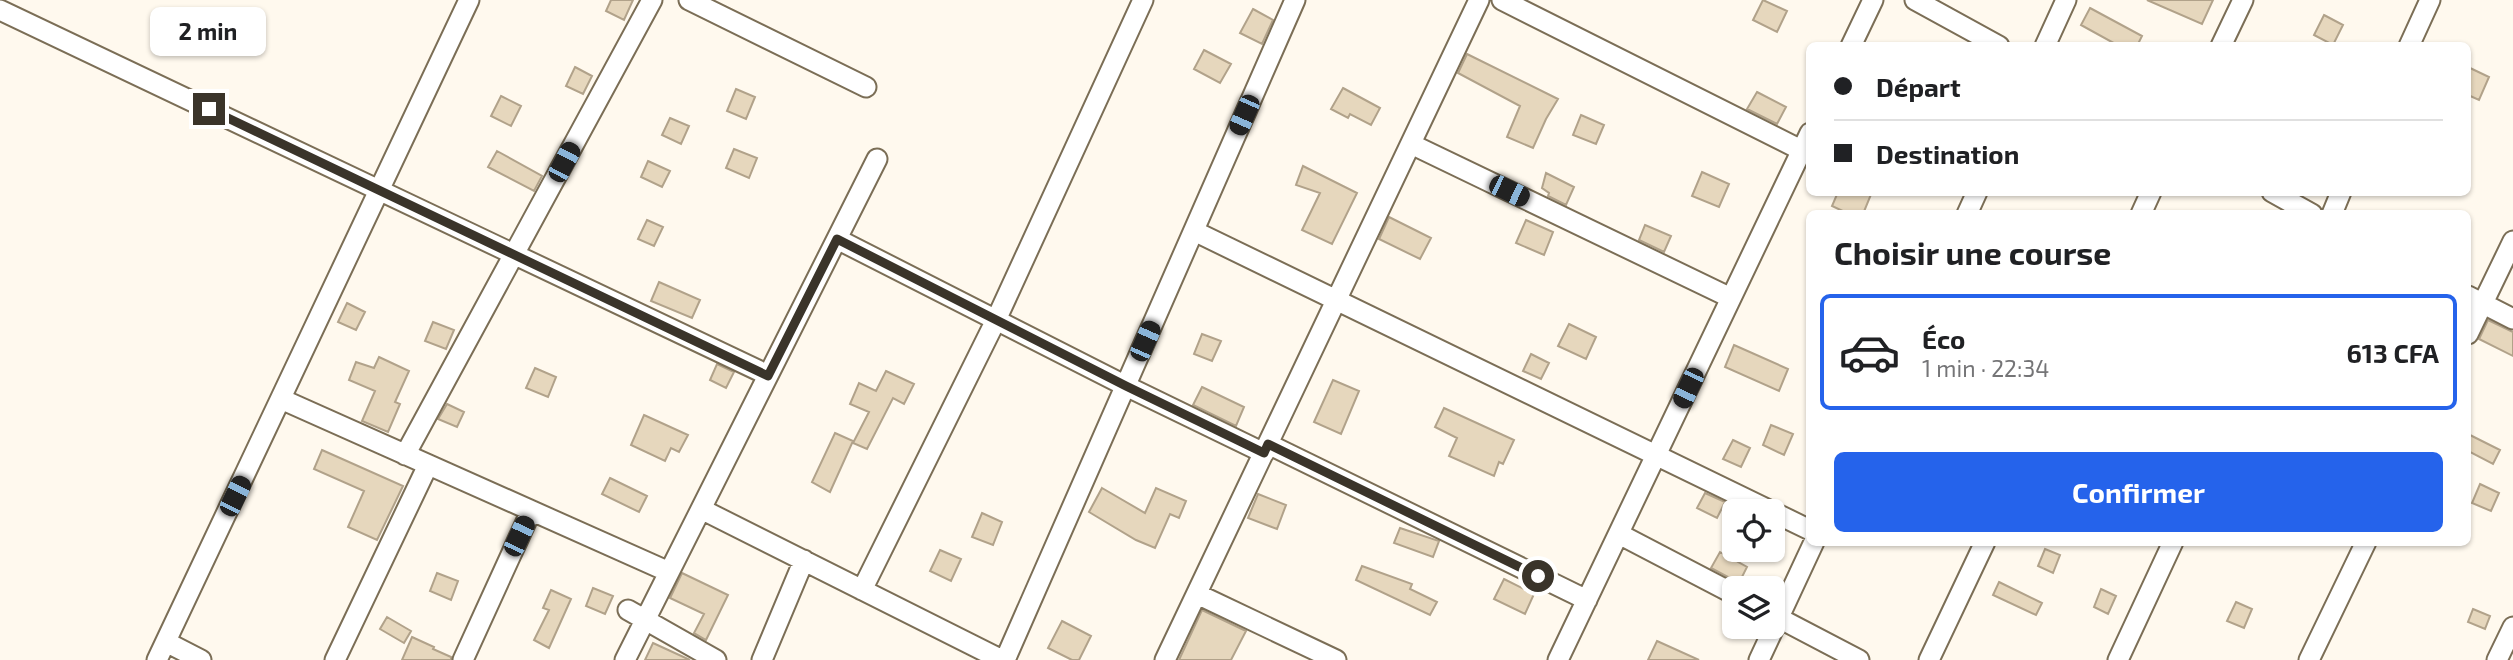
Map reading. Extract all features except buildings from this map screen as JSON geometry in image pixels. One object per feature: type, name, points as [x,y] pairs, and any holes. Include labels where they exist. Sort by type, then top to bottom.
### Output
[{"type":"street","points":[[157,660],[469,0]]},
{"type":"street","points":[[405,455],[652,0]]},
{"type":"street","points":[[689,0],[723,7],[866,87]]},
{"type":"street","points":[[862,590],[996,320],[1143,0]]},
{"type":"street","points":[[701,509],[1003,660],[1295,0]]},
{"type":"street","points":[[1165,660],[1479,0]]},
{"type":"street","points":[[1502,0],[1805,141],[1558,660]]},
{"type":"street","points":[[1853,42],[1873,0]]},
{"type":"street","points":[[1915,0],[1992,42]]},
{"type":"street","points":[[2047,42],[2066,0]]},
{"type":"street","points":[[2223,42],[2243,0]]},
{"type":"street","points":[[2411,42],[2430,0]]},
{"type":"street","points":[[12,9],[379,190],[768,376]]},
{"type":"street","points":[[1410,144],[1731,298]]},
{"type":"street","points":[[625,660],[637,615],[669,572],[877,159]]},
{"type":"street","points":[[2279,196],[2305,210]]},
{"type":"street","points":[[1194,231],[1747,499]]},
{"type":"street","points":[[837,239],[1126,386],[1266,448],[1587,600]]},
{"type":"street","points":[[2471,319],[2475,300],[2513,241]]},
{"type":"street","points":[[2475,300],[2513,319]]},
{"type":"street","points":[[281,400],[669,572]]},
{"type":"street","points":[[335,660],[428,465]]},
{"type":"street","points":[[463,660],[531,511]]},
{"type":"street","points":[[1785,518],[1806,528]]},
{"type":"street","points":[[1619,534],[1722,588]]},
{"type":"street","points":[[1785,598],[1812,546]]},
{"type":"street","points":[[1929,660],[1983,546]]},
{"type":"street","points":[[2118,660],[2171,546]]},
{"type":"street","points":[[2309,660],[2364,546]]},
{"type":"street","points":[[762,660],[804,561]]},
{"type":"street","points":[[1197,594],[1336,660]]},
{"type":"street","points":[[637,615],[716,660]]},
{"type":"street","points":[[1785,621],[1859,660]]},
{"type":"street","points":[[2497,660],[2513,627]]},
{"type":"street","points":[[1759,660],[1767,639]]},
{"type":"street","points":[[166,642],[201,660]]},
{"type":"route","points":[[209,109],[768,376],[837,239],[1264,453],[1268,444],[1538,576]]}]
